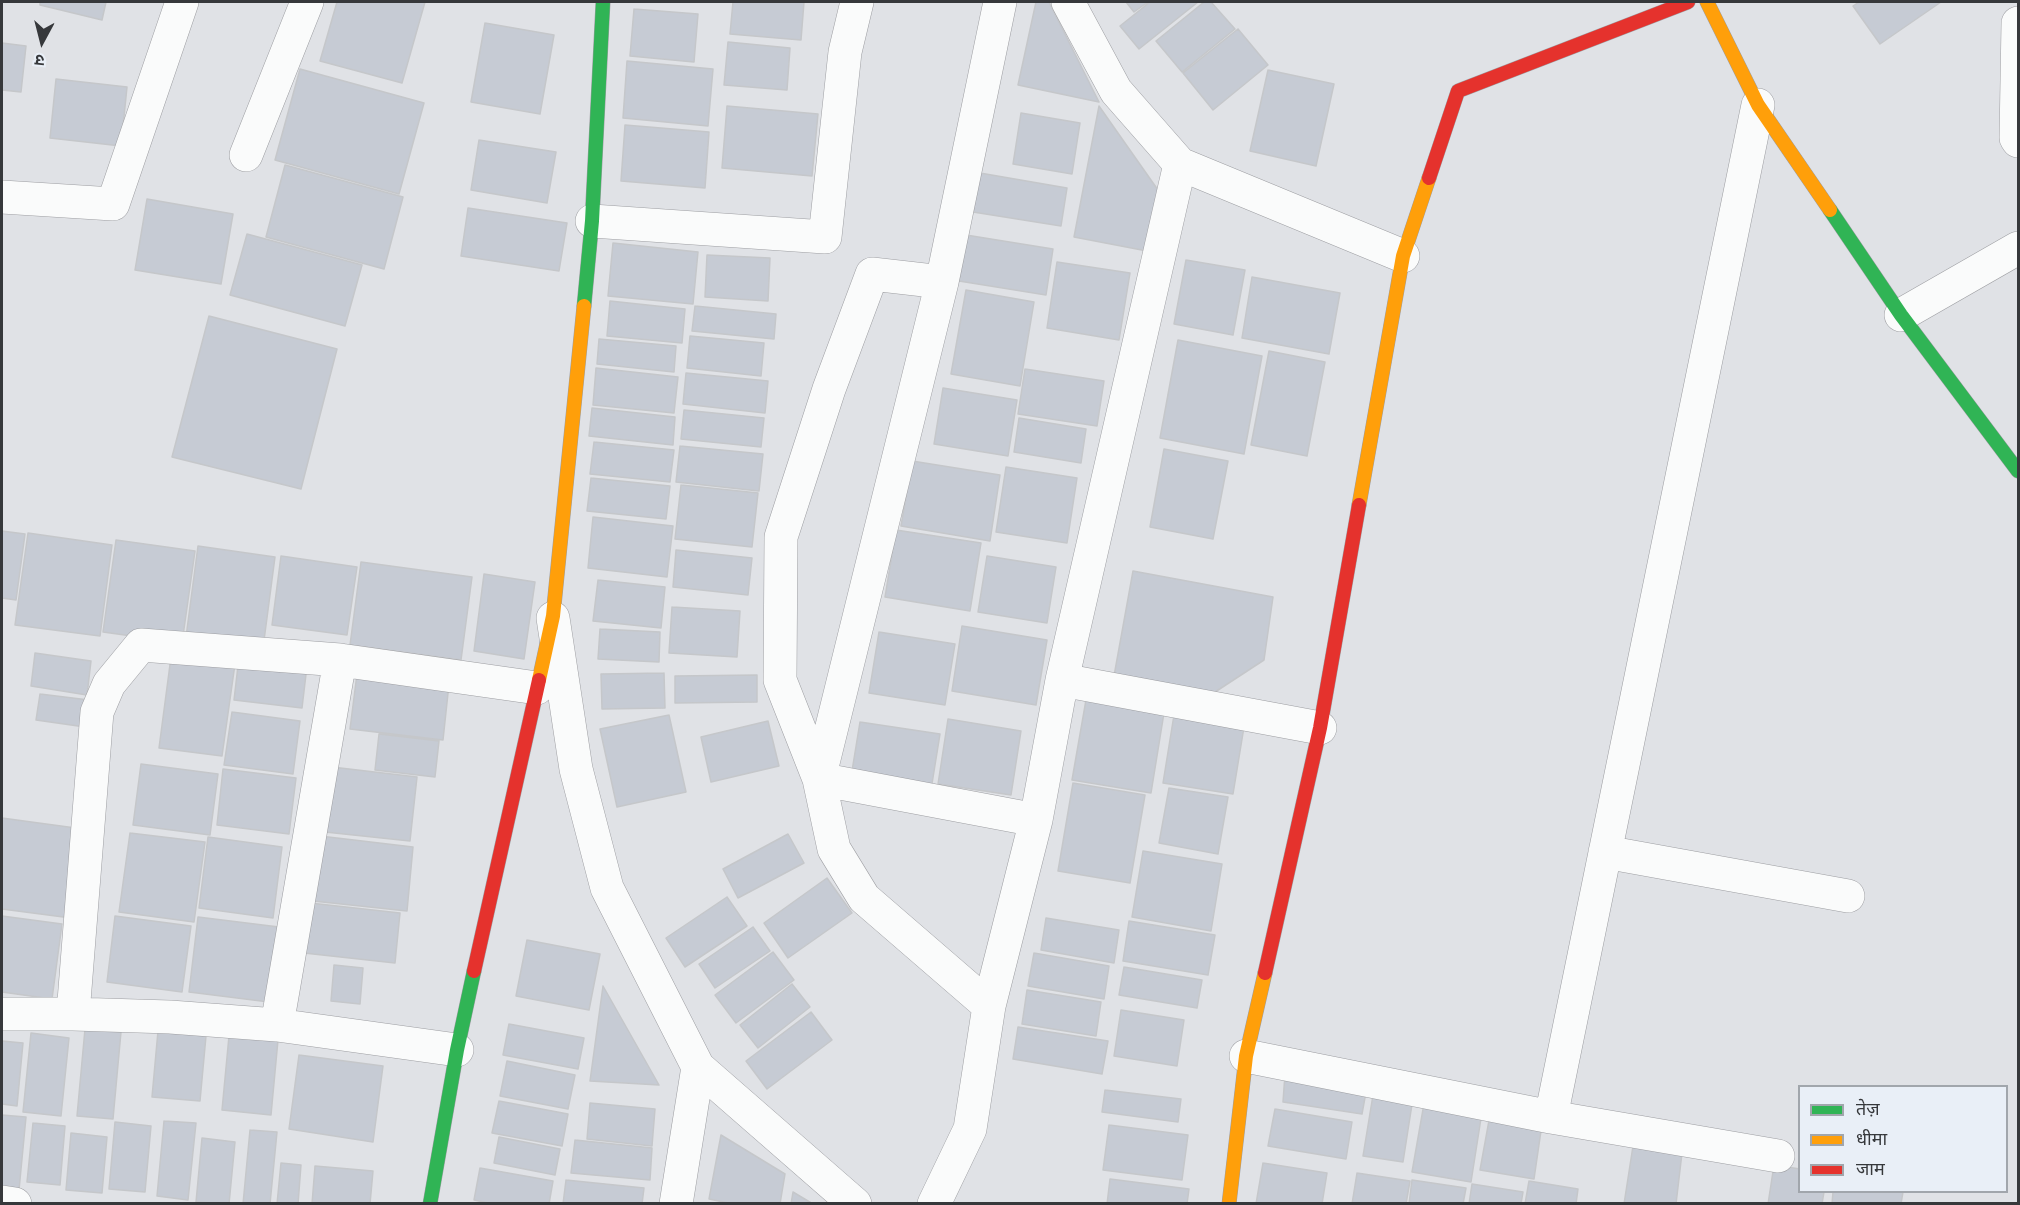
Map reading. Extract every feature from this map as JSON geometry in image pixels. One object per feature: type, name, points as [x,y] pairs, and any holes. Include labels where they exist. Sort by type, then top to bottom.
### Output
[{"type":"street","points":[[2,197],[113,204],[182,2]]},
{"type":"street","points":[[246,155],[307,2]]},
{"type":"street","points":[[430,1203],[457,1050],[553,616],[592,221],[603,2]]},
{"type":"street","points":[[592,221],[825,237],[845,52],[857,2]]},
{"type":"street","points":[[819,779],[942,282],[1000,2]]},
{"type":"street","points":[[1068,2],[1116,91],[1180,164],[1403,256]]},
{"type":"street","points":[[1229,1203],[1246,1056],[1320,728],[1403,256],[1458,91],[1688,2]]},
{"type":"street","points":[[1707,2],[1758,105],[1901,315],[2019,471]]},
{"type":"street","points":[[2019,23],[2016,138],[2019,141]]},
{"type":"street","points":[[1551,1117],[1758,105]]},
{"type":"street","points":[[934,1203],[970,1129],[989,1006],[1036,820],[1062,680],[1180,164]]},
{"type":"street","points":[[1901,315],[2019,248]]},
{"type":"street","points":[[942,282],[872,274],[829,389],[781,537],[780,681],[819,779],[834,849],[864,898],[989,1006]]},
{"type":"street","points":[[553,616],[576,769],[608,888],[698,1067],[855,1203]]},
{"type":"street","points":[[74,1014],[98,712],[109,684],[141,645],[340,660],[537,688]]},
{"type":"street","points":[[277,1025],[340,660]]},
{"type":"street","points":[[1062,680],[1320,728]]},
{"type":"street","points":[[819,779],[1036,820]]},
{"type":"street","points":[[1605,852],[1848,896]]},
{"type":"street","points":[[2,1014],[170,1017],[277,1025],[457,1050]]},
{"type":"street","points":[[1246,1056],[1551,1117],[1778,1156]]},
{"type":"street","points":[[676,1203],[698,1067]]},
{"type":"street","points":[[2,1202],[15,1203]]},
{"type":"building","points":[[40,2],[106,2],[102,20],[40,5]]},
{"type":"building","points":[[337,2],[425,2],[402,83],[320,61]]},
{"type":"building","points":[[733,2],[804,2],[801,40],[730,34]]},
{"type":"building","points":[[1036,2],[1049,2],[1099,102],[1018,85]]},
{"type":"building","points":[[1126,2],[1148,2],[1134,12]]},
{"type":"building","points":[[1150,2],[1198,2],[1139,49],[1120,26]]},
{"type":"building","points":[[1204,2],[1211,2],[1235,29],[1182,72],[1156,41]]},
{"type":"building","points":[[1859,2],[1941,2],[1880,44],[1853,6]]},
{"type":"building","points":[[634,9],[698,14],[694,62],[630,56]]},
{"type":"building","points":[[485,23],[554,35],[540,114],[471,102]]},
{"type":"building","points":[[1238,29],[1268,65],[1213,110],[1183,73]]},
{"type":"building","points":[[728,42],[790,48],[787,90],[724,85]]},
{"type":"building","points":[[2,43],[26,46],[21,92],[2,90]]},
{"type":"building","points":[[627,61],[713,69],[708,126],[623,118]]},
{"type":"building","points":[[300,69],[424,103],[399,194],[275,160]]},
{"type":"building","points":[[1268,70],[1334,84],[1316,166],[1250,151]]},
{"type":"building","points":[[56,79],[127,87],[121,146],[50,138]]},
{"type":"building","points":[[727,106],[818,114],[812,176],[722,168]]},
{"type":"building","points":[[1099,106],[1158,190],[1147,251],[1074,237]]},
{"type":"building","points":[[1021,113],[1080,123],[1072,174],[1013,164]]},
{"type":"building","points":[[625,125],[709,132],[705,188],[621,181]]},
{"type":"building","points":[[479,140],[556,152],[547,203],[471,190]]},
{"type":"building","points":[[285,165],[403,197],[384,269],[266,237]]},
{"type":"building","points":[[980,173],[1067,188],[1061,226],[973,212]]},
{"type":"building","points":[[147,199],[233,214],[221,284],[135,270]]},
{"type":"building","points":[[468,208],[567,223],[559,271],[461,256]]},
{"type":"building","points":[[247,234],[362,265],[345,326],[230,295]]},
{"type":"building","points":[[966,235],[1053,249],[1046,295],[959,281]]},
{"type":"building","points":[[613,243],[698,252],[693,304],[608,296]]},
{"type":"building","points":[[707,255],[770,258],[768,301],[705,297]]},
{"type":"building","points":[[1186,260],[1245,270],[1233,335],[1174,324]]},
{"type":"building","points":[[1057,262],[1130,273],[1119,340],[1047,328]]},
{"type":"building","points":[[1252,277],[1340,293],[1329,354],[1242,338]]},
{"type":"building","points":[[966,290],[1034,302],[1020,386],[951,374]]},
{"type":"building","points":[[610,301],[685,309],[682,343],[607,336]]},
{"type":"building","points":[[695,306],[776,314],[774,339],[692,331]]},
{"type":"building","points":[[209,316],[337,349],[301,489],[172,457]]},
{"type":"building","points":[[690,336],[764,343],[761,376],[687,368]]},
{"type":"building","points":[[599,339],[676,346],[674,372],[597,364]]},
{"type":"building","points":[[1178,340],[1262,356],[1244,454],[1160,438]]},
{"type":"building","points":[[1269,351],[1325,362],[1307,456],[1251,445]]},
{"type":"building","points":[[596,368],[678,377],[674,413],[593,405]]},
{"type":"building","points":[[1025,369],[1104,381],[1097,426],[1018,414]]},
{"type":"building","points":[[686,373],[768,381],[765,413],[683,404]]},
{"type":"building","points":[[943,388],[1017,400],[1008,456],[934,444]]},
{"type":"building","points":[[592,408],[675,417],[673,445],[589,436]]},
{"type":"building","points":[[684,410],[764,418],[761,447],[681,439]]},
{"type":"building","points":[[1019,418],[1086,429],[1081,463],[1014,452]]},
{"type":"building","points":[[594,442],[674,450],[670,482],[590,474]]},
{"type":"building","points":[[680,446],[763,454],[759,491],[676,482]]},
{"type":"building","points":[[1164,449],[1228,461],[1213,539],[1150,527]]},
{"type":"building","points":[[912,461],[1000,475],[990,541],[901,526]]},
{"type":"building","points":[[1006,467],[1077,478],[1067,543],[996,532]]},
{"type":"building","points":[[591,478],[670,486],[666,519],[587,511]]},
{"type":"building","points":[[681,485],[758,493],[752,547],[675,539]]},
{"type":"building","points":[[593,517],[673,526],[667,577],[588,568]]},
{"type":"building","points":[[896,530],[981,543],[970,611],[885,597]]},
{"type":"building","points":[[2,531],[25,534],[16,600],[2,598]]},
{"type":"building","points":[[28,533],[112,545],[100,636],[15,625]]},
{"type":"building","points":[[116,540],[195,551],[182,643],[103,632]]},
{"type":"building","points":[[198,546],[275,557],[263,648],[186,637]]},
{"type":"building","points":[[676,550],[752,558],[748,595],[673,587]]},
{"type":"building","points":[[281,556],[357,567],[347,635],[272,625]]},
{"type":"building","points":[[987,556],[1056,567],[1047,623],[978,612]]},
{"type":"building","points":[[361,562],[472,577],[461,660],[350,645]]},
{"type":"building","points":[[1133,571],[1273,597],[1264,660],[1212,694],[1114,676]]},
{"type":"building","points":[[484,574],[535,582],[524,659],[474,651]]},
{"type":"building","points":[[598,580],[665,587],[661,628],[593,621]]},
{"type":"building","points":[[672,607],[740,611],[737,657],[669,653]]},
{"type":"building","points":[[962,626],[1047,640],[1036,705],[952,691]]},
{"type":"building","points":[[600,629],[660,632],[659,662],[598,659]]},
{"type":"building","points":[[879,632],[955,644],[945,705],[869,693]]},
{"type":"building","points":[[35,653],[91,661],[87,695],[31,686]]},
{"type":"building","points":[[171,657],[235,664],[222,756],[159,748]]},
{"type":"building","points":[[239,657],[307,666],[302,708],[234,700]]},
{"type":"building","points":[[664,673],[665,708],[602,709],[601,674]]},
{"type":"building","points":[[357,674],[449,684],[443,740],[350,729]]},
{"type":"building","points":[[757,675],[757,702],[675,703],[675,676]]},
{"type":"building","points":[[40,694],[89,700],[85,727],[36,720]]},
{"type":"building","points":[[1086,700],[1164,713],[1151,793],[1072,780]]},
{"type":"building","points":[[232,712],[300,721],[293,774],[224,765]]},
{"type":"building","points":[[669,715],[686,792],[617,807],[600,729]]},
{"type":"building","points":[[1174,715],[1244,727],[1233,794],[1163,783]]},
{"type":"building","points":[[948,719],[1021,731],[1011,795],[938,784]]},
{"type":"building","points":[[768,721],[779,766],[711,782],[701,737]]},
{"type":"building","points":[[860,722],[940,734],[931,790],[851,777]]},
{"type":"building","points":[[379,734],[439,741],[435,777],[375,770]]},
{"type":"building","points":[[141,764],[218,774],[210,835],[133,825]]},
{"type":"building","points":[[332,767],[417,777],[410,841],[325,832]]},
{"type":"building","points":[[223,769],[296,778],[289,834],[217,825]]},
{"type":"building","points":[[1073,783],[1145,795],[1130,883],[1058,871]]},
{"type":"building","points":[[1169,788],[1228,797],[1218,854],[1159,843]]},
{"type":"building","points":[[2,818],[83,829],[71,918],[2,909]]},
{"type":"building","points":[[130,833],[205,842],[194,922],[119,912]]},
{"type":"building","points":[[788,834],[804,863],[738,898],[723,869]]},
{"type":"building","points":[[320,836],[413,847],[407,911],[313,901]]},
{"type":"building","points":[[208,837],[282,847],[273,918],[199,908]]},
{"type":"building","points":[[1143,851],[1222,864],[1211,931],[1132,917]]},
{"type":"building","points":[[827,878],[852,913],[788,958],[764,923]]},
{"type":"building","points":[[727,897],[747,926],[685,967],[666,938]]},
{"type":"building","points":[[310,903],[400,913],[395,963],[304,953]]},
{"type":"building","points":[[2,916],[62,924],[52,999],[2,992]]},
{"type":"building","points":[[115,916],[191,926],[182,992],[107,982]]},
{"type":"building","points":[[198,917],[279,927],[269,1002],[189,992]]},
{"type":"building","points":[[1046,918],[1119,930],[1114,963],[1041,950]]},
{"type":"building","points":[[1129,921],[1215,935],[1208,975],[1123,961]]},
{"type":"building","points":[[753,927],[770,951],[715,988],[699,964]]},
{"type":"building","points":[[527,940],[600,954],[589,1010],[516,996]]},
{"type":"building","points":[[773,952],[794,980],[736,1023],[715,995]]},
{"type":"building","points":[[1034,953],[1109,966],[1104,999],[1028,986]]},
{"type":"building","points":[[334,965],[363,968],[360,1004],[331,1001]]},
{"type":"building","points":[[1124,967],[1202,980],[1197,1008],[1119,995]]},
{"type":"building","points":[[792,984],[810,1007],[758,1048],[740,1025]]},
{"type":"building","points":[[603,986],[659,1085],[590,1081]]},
{"type":"building","points":[[1027,990],[1101,1002],[1096,1036],[1022,1024]]},
{"type":"building","points":[[1121,1010],[1184,1020],[1177,1066],[1114,1056]]},
{"type":"building","points":[[811,1012],[832,1040],[767,1089],[746,1061]]},
{"type":"building","points":[[509,1024],[584,1038],[578,1069],[503,1055]]},
{"type":"building","points":[[1018,1027],[1108,1041],[1102,1074],[1013,1059]]},
{"type":"building","points":[[85,1029],[121,1032],[113,1119],[77,1116]]},
{"type":"building","points":[[158,1031],[206,1036],[200,1101],[152,1097]]},
{"type":"building","points":[[31,1033],[69,1038],[61,1116],[23,1112]]},
{"type":"building","points":[[229,1036],[278,1040],[271,1115],[222,1110]]},
{"type":"building","points":[[2,1041],[23,1043],[17,1106],[2,1104]]},
{"type":"building","points":[[299,1055],[383,1066],[373,1142],[289,1129]]},
{"type":"building","points":[[507,1061],[575,1075],[568,1109],[500,1096]]},
{"type":"building","points":[[1285,1074],[1366,1092],[1362,1114],[1283,1102]]},
{"type":"building","points":[[1374,1089],[1413,1098],[1403,1162],[1363,1156]]},
{"type":"building","points":[[1105,1090],[1181,1099],[1178,1122],[1102,1112]]},
{"type":"building","points":[[1425,1098],[1482,1112],[1471,1182],[1412,1172]]},
{"type":"building","points":[[499,1101],[568,1114],[562,1146],[492,1133]]},
{"type":"building","points":[[590,1103],[655,1109],[652,1146],[587,1139]]},
{"type":"building","points":[[1275,1109],[1352,1122],[1346,1159],[1268,1146]]},
{"type":"building","points":[[2,1115],[26,1117],[19,1190],[2,1188]]},
{"type":"building","points":[[1490,1115],[1542,1124],[1534,1179],[1480,1170]]},
{"type":"building","points":[[164,1121],[196,1123],[188,1200],[157,1196]]},
{"type":"building","points":[[115,1122],[151,1126],[145,1192],[109,1189]]},
{"type":"building","points":[[33,1123],[65,1126],[60,1185],[27,1182]]},
{"type":"building","points":[[1109,1125],[1188,1135],[1182,1180],[1103,1170]]},
{"type":"building","points":[[250,1130],[277,1132],[270,1204],[243,1204]]},
{"type":"building","points":[[71,1133],[107,1137],[102,1193],[66,1190]]},
{"type":"building","points":[[721,1135],[785,1174],[780,1204],[733,1204],[709,1199]]},
{"type":"building","points":[[499,1137],[560,1149],[555,1175],[494,1163]]},
{"type":"building","points":[[202,1138],[235,1142],[229,1204],[196,1202]]},
{"type":"building","points":[[575,1140],[652,1148],[650,1180],[571,1173]]},
{"type":"building","points":[[1633,1146],[1682,1153],[1676,1204],[1624,1204]]},
{"type":"building","points":[[281,1163],[301,1165],[298,1204],[277,1204]]},
{"type":"building","points":[[1263,1163],[1327,1173],[1322,1204],[1256,1204]]},
{"type":"building","points":[[1774,1165],[1798,1169],[1798,1193],[1824,1193],[1822,1204],[1768,1204]]},
{"type":"building","points":[[315,1166],[373,1171],[370,1204],[312,1204]]},
{"type":"building","points":[[480,1168],[553,1181],[549,1204],[493,1204],[474,1200]]},
{"type":"building","points":[[1357,1173],[1410,1181],[1406,1204],[1352,1204]]},
{"type":"building","points":[[1110,1179],[1189,1189],[1187,1204],[1107,1204]]},
{"type":"building","points":[[566,1180],[644,1188],[642,1204],[563,1204]]},
{"type":"building","points":[[1412,1180],[1466,1188],[1463,1204],[1409,1204]]},
{"type":"building","points":[[1529,1181],[1578,1189],[1576,1204],[1525,1204]]},
{"type":"building","points":[[1472,1184],[1523,1192],[1521,1204],[1469,1204]]},
{"type":"building","points":[[793,1192],[813,1204],[791,1204]]},
{"type":"building","points":[[1833,1193],[1903,1193],[1901,1204],[1832,1204]]},
{"type":"traffic: fast","points":[[584,306],[592,221],[603,2]]},
{"type":"traffic: fast","points":[[1830,210],[1901,315],[2018,471]]},
{"type":"traffic: fast","points":[[430,1204],[457,1050],[474,971]]},
{"type":"traffic: slow","points":[[1707,2],[1758,105],[1830,210]]},
{"type":"traffic: slow","points":[[1359,505],[1403,256],[1429,178]]},
{"type":"traffic: slow","points":[[539,680],[553,616],[584,306]]},
{"type":"traffic: slow","points":[[1229,1204],[1246,1056],[1265,973]]},
{"type":"traffic: jam","points":[[1429,178],[1458,91],[1688,2]]},
{"type":"traffic: jam","points":[[1265,973],[1320,728],[1359,505]]},
{"type":"traffic: jam","points":[[474,971],[539,680]]}]
